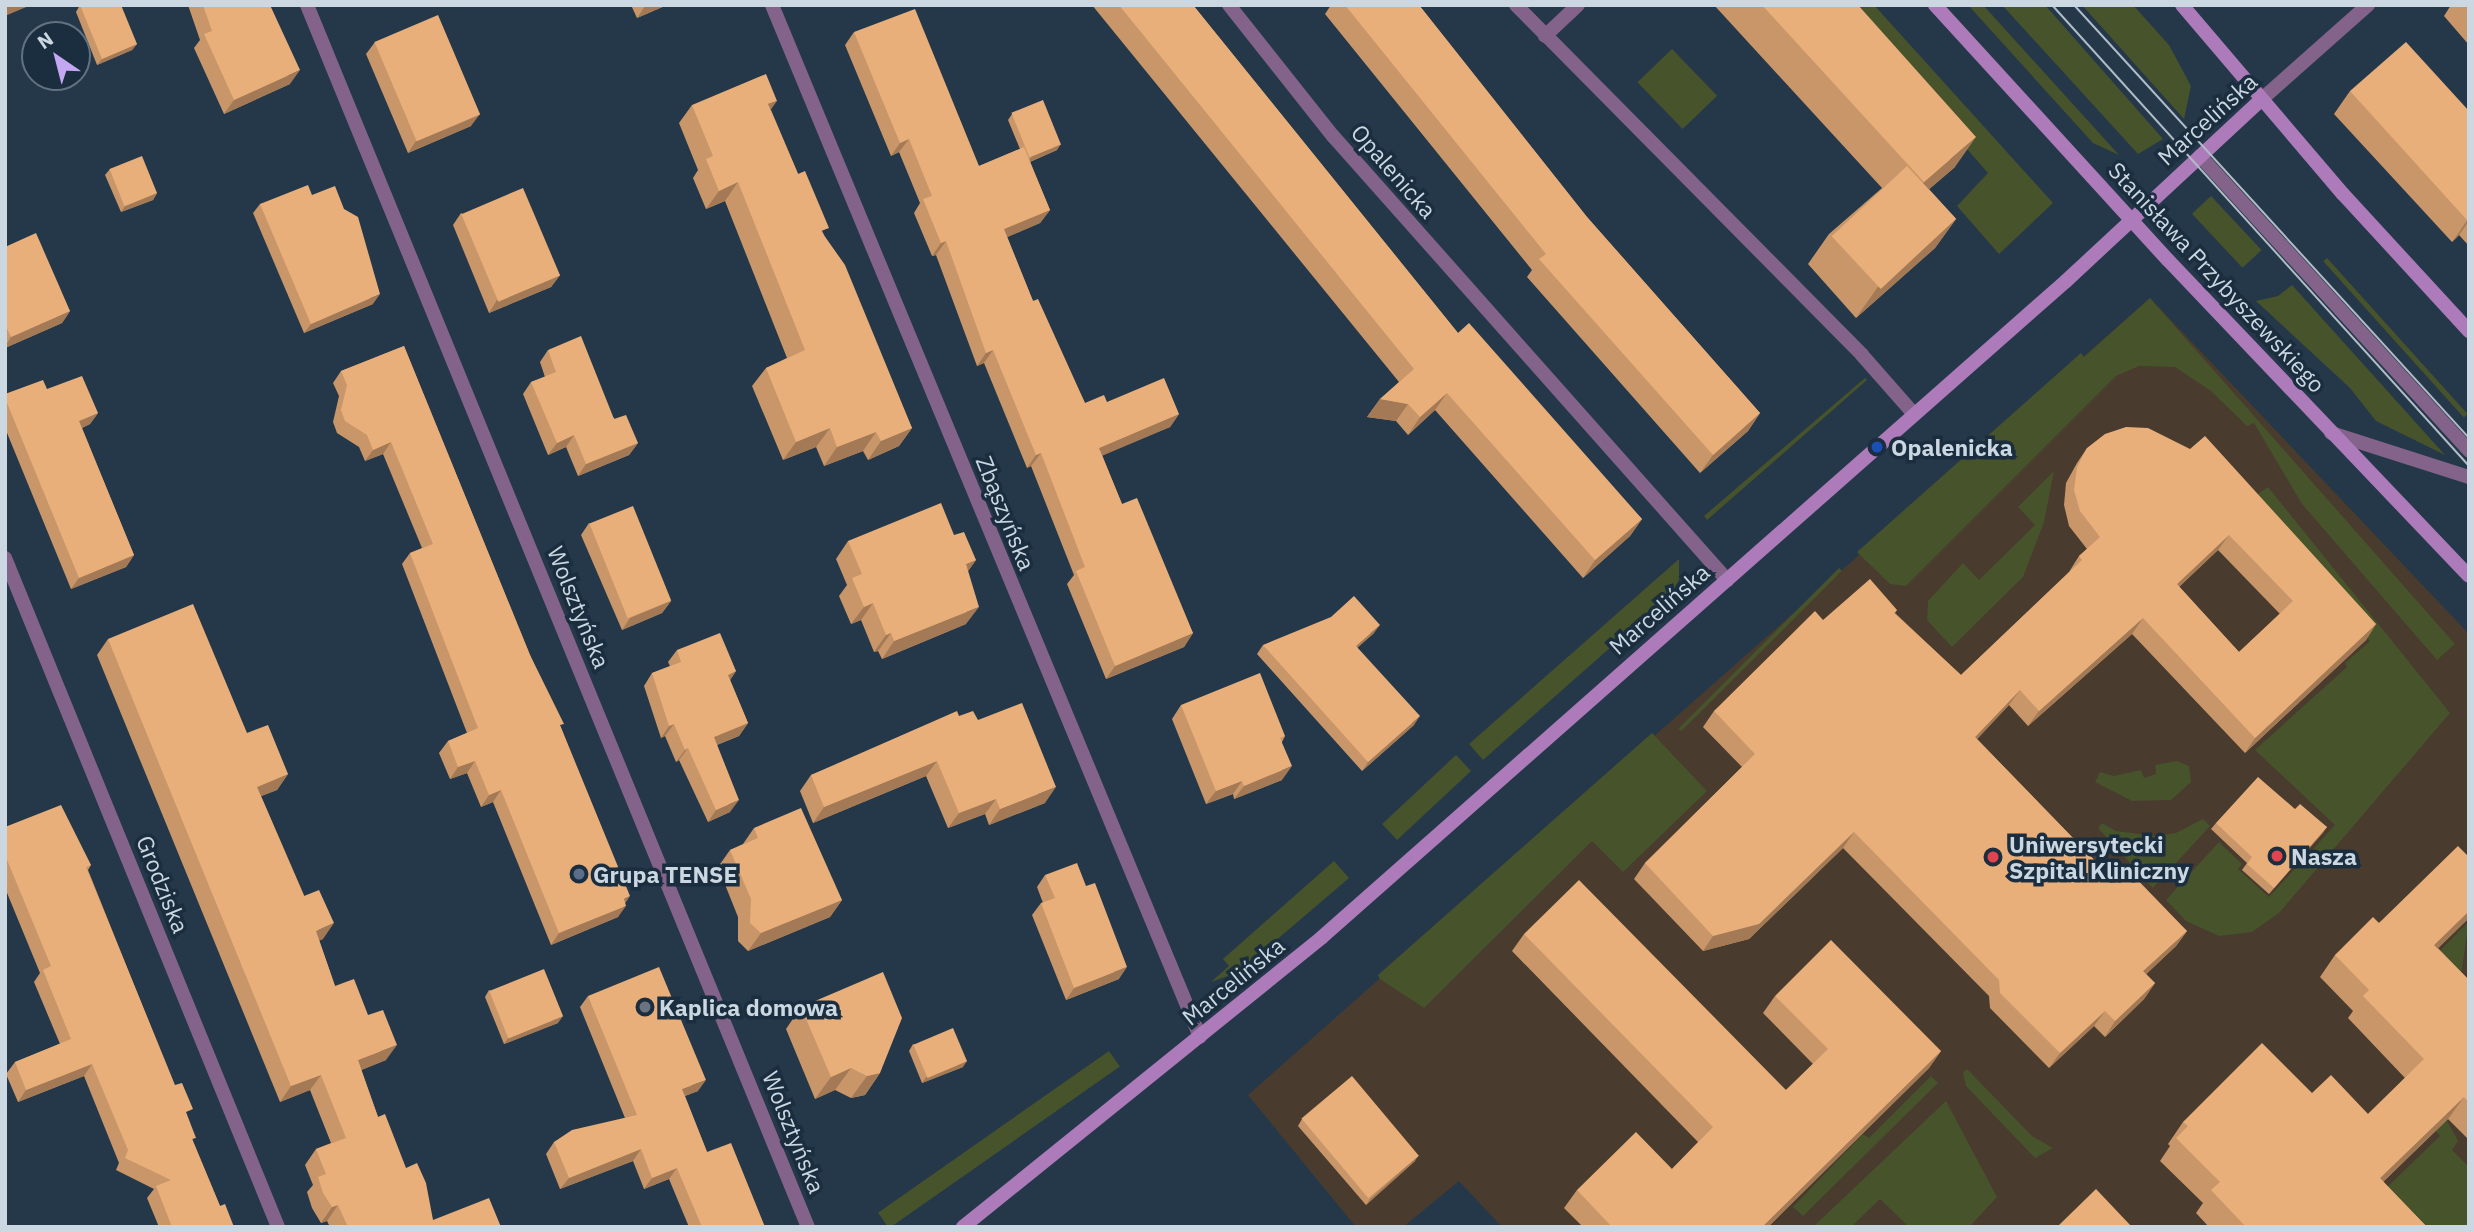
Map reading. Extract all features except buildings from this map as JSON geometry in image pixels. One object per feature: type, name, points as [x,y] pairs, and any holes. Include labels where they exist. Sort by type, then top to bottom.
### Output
[{"type":"street","name":"Wolsztyńska","points":[[307,5],[808,1227]]},
{"type":"street","name":"Zbąszyńska","points":[[772,5],[1200,1037]]},
{"type":"street","name":"Opalenicka","points":[[1229,5],[1333,135],[1727,580]]},
{"type":"street","points":[[1516,5],[1862,355],[1914,414]]},
{"type":"street","points":[[1545,36],[1578,5]]},
{"type":"street","name":"Stanisława Przybyszewskiego","points":[[1935,5],[2330,433],[2469,576]]},
{"type":"street","points":[[2182,5],[2469,331]]},
{"type":"street","name":"Marcelińska","points":[[963,1227],[1321,938],[2132,221],[2262,99],[2368,5]]},
{"type":"street","points":[[2200,156],[2469,451]]},
{"type":"street","points":[[2330,433],[2469,477]]},
{"type":"street","name":"Grodziska","points":[[5,558],[278,1227]]},
{"type":"shaded area","name":"Uniwersytecki Szpital Kliniczny","points":[[2150,298],[2469,634],[2469,1227],[1502,1227],[1459,1181],[1403,1227],[1356,1227],[1248,1095]]},
{"type":"green space","points":[[1841,5],[1874,5],[2053,203],[1999,254],[1957,206],[1988,173]]},
{"type":"green space","points":[[1968,5],[1983,5],[2119,155],[2093,143]]},
{"type":"green space","points":[[2002,5],[2045,5],[2163,139],[2138,154]]},
{"type":"green space","points":[[2082,5],[2133,5],[2169,45],[2191,86],[2184,119]]},
{"type":"green space","points":[[1672,49],[1717,96],[1683,129],[1637,82]]},
{"type":"green space","points":[[2211,196],[2261,250],[2242,268],[2192,214]]},
{"type":"green space","points":[[2327,258],[2468,414],[2464,417],[2323,261]]},
{"type":"green space","points":[[2292,285],[2445,455],[2376,421],[2350,388],[2256,301],[2278,296]]},
{"type":"green space","points":[[2150,298],[2455,644],[2437,660],[2302,504],[2254,423],[2247,426],[2211,391],[2175,367],[2139,366],[2116,376],[1906,586],[1890,584],[1857,552],[2081,353],[2084,357]]},
{"type":"green space","points":[[1865,378],[1867,380],[1707,520],[1704,516]]},
{"type":"green space","points":[[2054,471],[2044,522],[2023,577],[1952,647],[1927,620],[1928,601],[1963,563],[1979,580],[2035,525],[2018,507]]},
{"type":"green space","points":[[2268,487],[2450,713],[2279,913],[2252,932],[2219,936],[2186,921],[2166,900],[2219,842],[2242,864],[2238,869],[2269,897],[2335,825],[2255,750],[2347,667],[2345,663],[2370,641],[2257,519],[2255,496]]},
{"type":"green space","points":[[1679,559],[1679,580],[1671,594],[1483,760],[1469,744]]},
{"type":"green space","points":[[1839,568],[1842,571],[1681,731],[1678,729]]},
{"type":"green space","points":[[1652,733],[1707,791],[1623,872],[1592,841],[1424,1008],[1380,979],[1378,975]]},
{"type":"green space","points":[[1456,755],[1471,771],[1397,840],[1382,824]]},
{"type":"green space","points":[[2177,761],[2189,766],[2191,782],[2171,800],[2132,801],[2095,782],[2100,772],[2114,776],[2141,770],[2144,778],[2156,774],[2155,765]]},
{"type":"green space","points":[[2203,819],[2210,826],[2153,888],[2098,828],[2102,823],[2116,831],[2155,836],[2176,833]]},
{"type":"green space","points":[[1334,861],[1349,878],[1239,972],[1211,982],[1229,966],[1223,959]]},
{"type":"green space","points":[[2469,921],[2461,975],[2429,962]]},
{"type":"green space","points":[[1109,1051],[1120,1067],[891,1227],[878,1213]]},
{"type":"green space","points":[[1967,1069],[2032,1136],[2053,1148],[2035,1158],[1966,1086],[1963,1073]]},
{"type":"green space","points":[[1931,1076],[1938,1083],[1803,1216],[1793,1207],[1863,1134],[1869,1138]]},
{"type":"green space","points":[[1946,1101],[1997,1197],[1970,1226],[1909,1227],[1880,1199],[1851,1227],[1813,1227]]},
{"type":"green space","points":[[2445,1117],[2458,1141],[2452,1150],[2469,1167],[2469,1227],[2403,1227],[2376,1198],[2440,1136],[2432,1127]]},
{"type":"tram line","points":[[2052,5],[2469,466]]},
{"type":"tram line","points":[[2074,5],[2469,438]]},
{"type":"place","name":"Opalenicka","points":[[1877,447]]},
{"type":"place","name":"Nasza","points":[[2277,856]]},
{"type":"place","name":"Uniwersytecki Szpital Kliniczny","points":[[1993,857]]},
{"type":"place","name":"Grupa TENSE","points":[[579,874]]},
{"type":"place","name":"Kaplica domowa","points":[[645,1007]]}]
